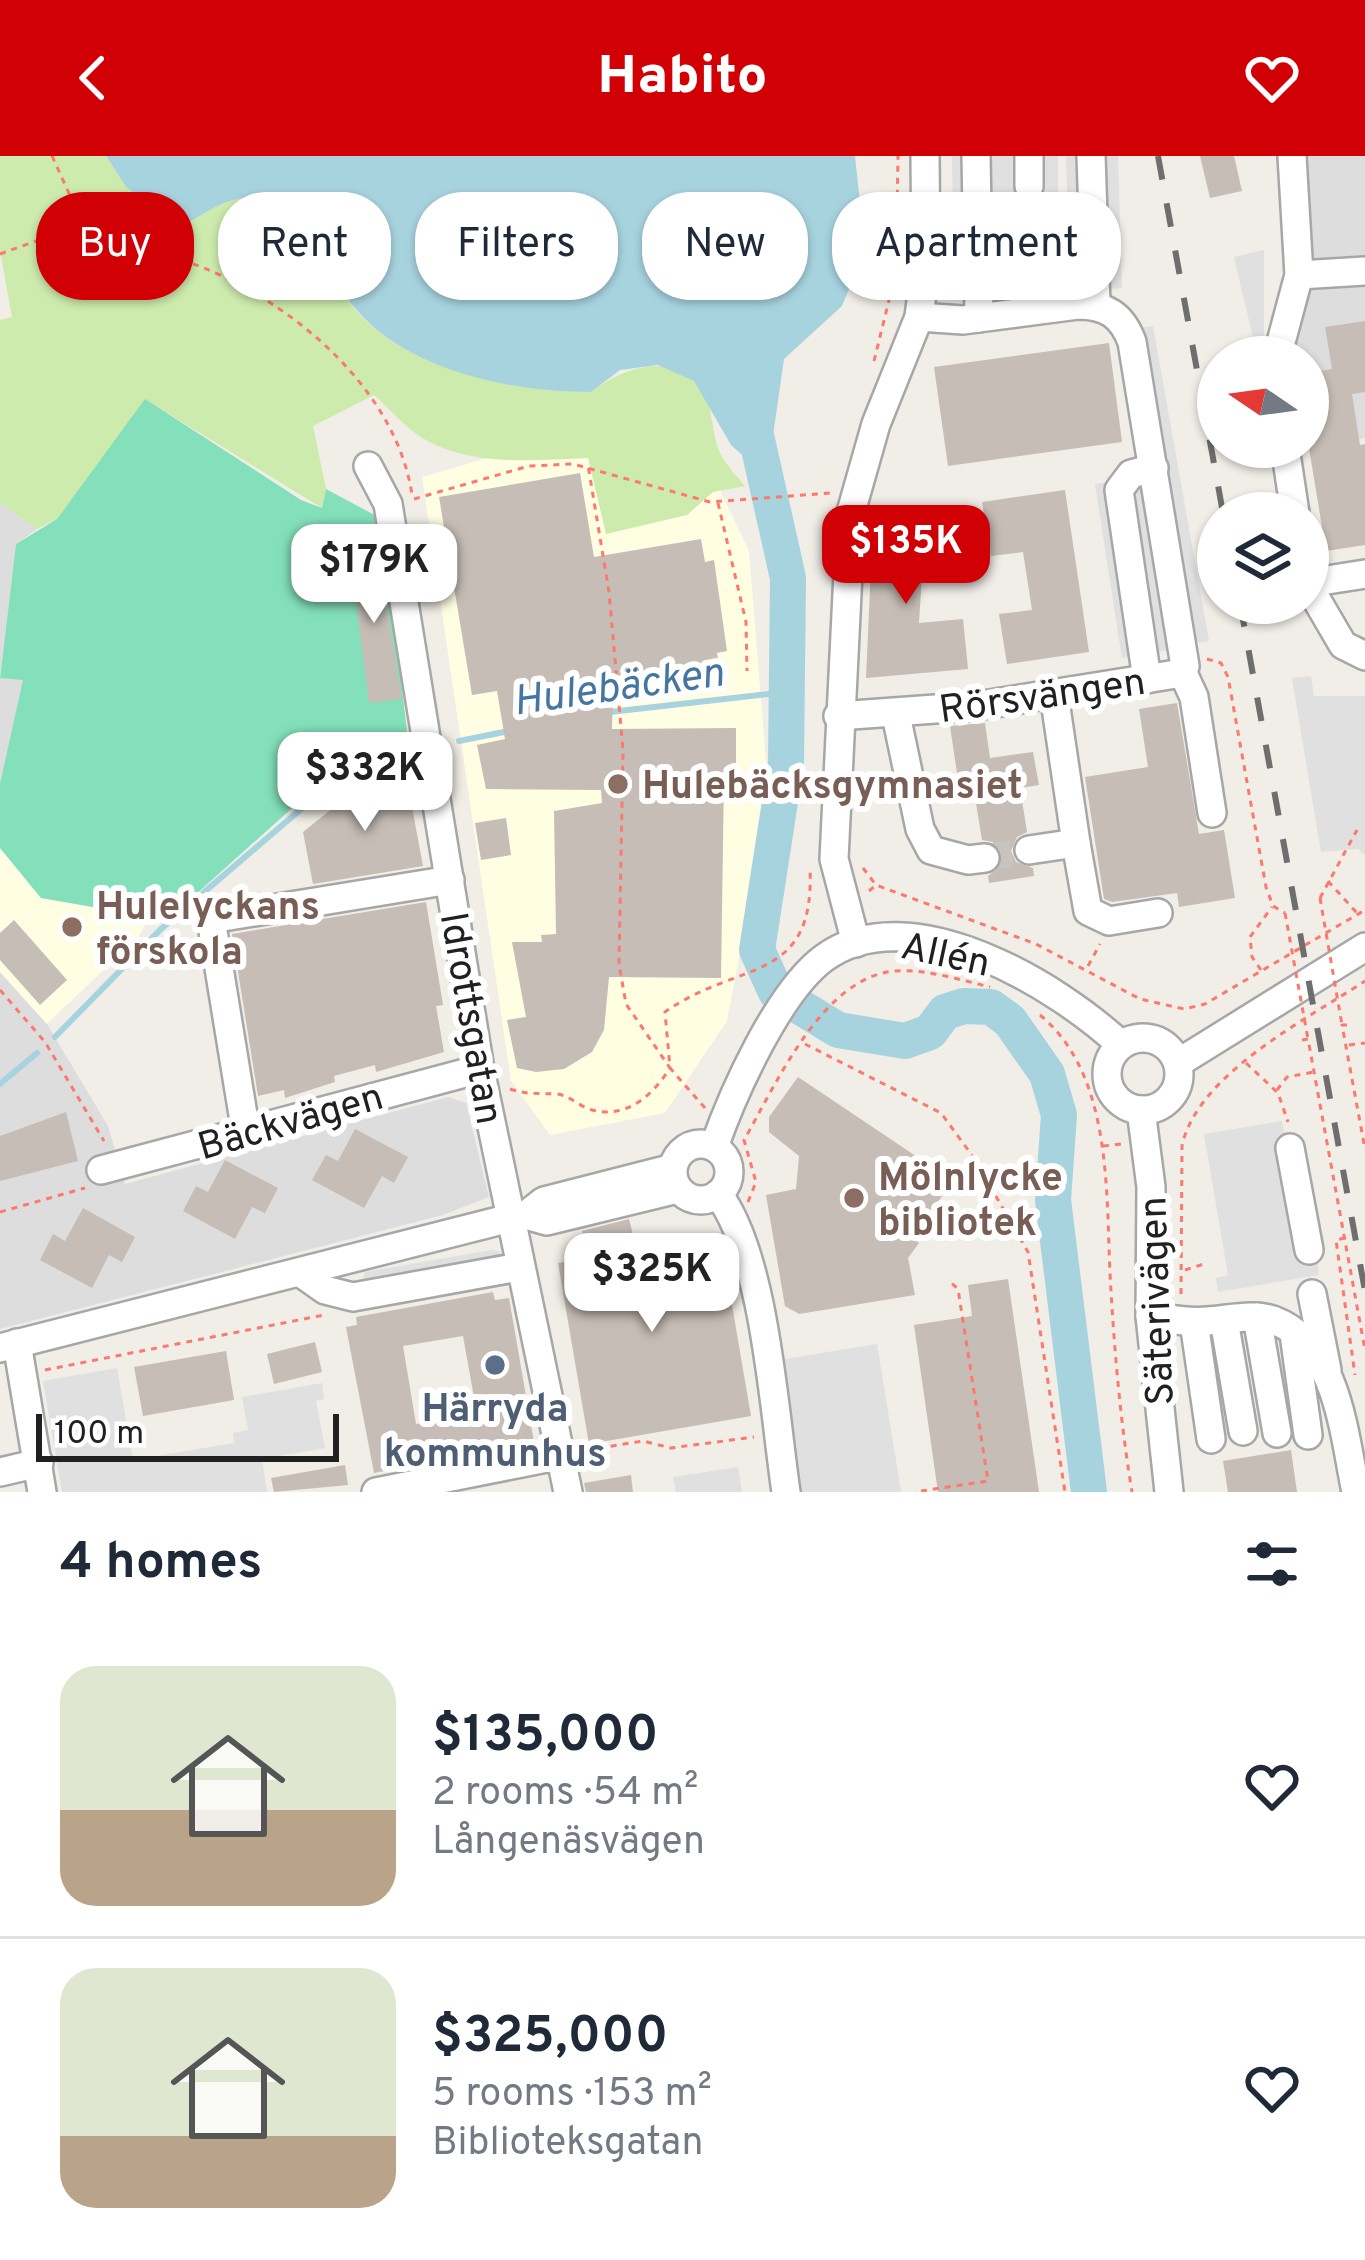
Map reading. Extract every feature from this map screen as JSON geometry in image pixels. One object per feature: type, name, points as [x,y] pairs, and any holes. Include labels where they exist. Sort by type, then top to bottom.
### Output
[{"type":"street","points":[[856,943],[834,859],[838,716],[854,498],[920,317],[926,261],[925,156]]},
{"type":"street","points":[[976,156],[979,318]]},
{"type":"street","points":[[1029,156],[1030,186]]},
{"type":"street","points":[[920,317],[979,318],[1096,305],[1090,156]]},
{"type":"street","points":[[1282,336],[1299,275],[1292,156]]},
{"type":"street","points":[[1299,275],[1365,271]]},
{"type":"street","name":"Rörsvängen","points":[[838,716],[896,715],[1054,694],[1147,679],[1184,665],[1132,342],[1118,318],[1096,305]]},
{"type":"street","name":"Idrottsgatan","points":[[368,466],[389,512],[450,880],[518,1216],[519,1267],[568,1492]]},
{"type":"street","points":[[1147,679],[1119,490],[1130,474],[1154,468]]},
{"type":"street","points":[[1329,580],[1365,574]]},
{"type":"street","points":[[1329,621],[1343,645],[1365,656]]},
{"type":"street","points":[[1184,665],[1194,697],[1212,813]]},
{"type":"street","points":[[1054,694],[1088,911],[1096,918],[1158,913]]},
{"type":"street","points":[[896,715],[920,829],[931,850],[968,860],[985,857]]},
{"type":"street","points":[[1029,850],[1076,843]]},
{"type":"street","points":[[246,1133],[212,920],[450,880]]},
{"type":"street","name":"Allén","points":[[727,1137],[769,1032],[828,955],[856,943],[927,942],[1014,968],[1071,1000],[1121,1045]]},
{"type":"street","points":[[1178,1063],[1365,947]]},
{"type":"street","points":[[1154,1039],[1178,1063],[1179,1076],[1170,1098],[1141,1110],[1127,1106],[1109,1085],[1107,1070],[1121,1045],[1154,1039]]},
{"type":"street","name":"Bäckvägen","points":[[94,1179],[246,1133],[489,1078]]},
{"type":"street","name":"Säterivägen","points":[[1141,1110],[1151,1187],[1150,1316],[1169,1492]]},
{"type":"street","points":[[676,1178],[688,1147],[727,1137],[726,1204],[748,1253],[786,1492]]},
{"type":"street","points":[[1290,1148],[1309,1250]]},
{"type":"street","points":[[42,1492],[25,1375],[9,1346],[518,1216],[544,1201],[676,1178]]},
{"type":"street","points":[[676,1178],[697,1199],[726,1204]]},
{"type":"street","points":[[301,1273],[326,1290],[353,1297],[519,1267]]},
{"type":"street","points":[[1150,1316],[1251,1330],[1312,1294]]},
{"type":"street","points":[[1251,1330],[1268,1434]]},
{"type":"street","points":[[1251,1330],[1268,1434]]},
{"type":"street","points":[[1251,1330],[1268,1434]]},
{"type":"street","points":[[1251,1330],[1356,1492]]},
{"type":"street","points":[[376,1492],[562,1455]]},
{"type":"street","points":[[0,1472],[39,1463]]},
{"type":"path","points":[[52,156],[68,192]]},
{"type":"path","points":[[874,360],[896,272],[898,156]]},
{"type":"path","points":[[0,254],[36,241]]},
{"type":"path","points":[[194,265],[233,280],[295,318],[395,431],[412,500],[529,466],[588,465],[718,502],[805,490]]},
{"type":"path","points":[[588,465],[610,592],[623,750],[619,964],[626,1004],[670,1068],[727,1137],[755,1192],[726,1204]]},
{"type":"path","points":[[718,502],[742,599],[747,671]]},
{"type":"path","points":[[1184,665],[1221,663],[1228,676],[1273,906],[1250,937],[1252,957],[1262,972]]},
{"type":"path","points":[[1357,830],[1319,898],[1365,1149]]},
{"type":"path","points":[[854,854],[876,885],[1087,968],[1140,999],[1184,1009],[1205,1004],[1365,910]]},
{"type":"path","points":[[1328,881],[1358,915]]},
{"type":"path","points":[[812,907],[844,900],[876,885]]},
{"type":"path","points":[[1273,906],[1285,913],[1365,1350]]},
{"type":"path","points":[[1087,968],[1100,944],[1090,930],[1096,918]]},
{"type":"path","points":[[489,1078],[532,1096],[560,1094],[592,1110],[621,1111],[649,1095],[670,1068],[665,1012],[780,957]]},
{"type":"path","points":[[727,1137],[804,1044],[830,1004],[862,978],[896,971],[998,990]]},
{"type":"path","points":[[1251,1330],[1183,1270],[1182,1146],[1187,1128],[1222,1084],[1260,1050],[1365,981]]},
{"type":"path","points":[[0,990],[44,1042],[104,1138],[94,1179],[0,1212]]},
{"type":"path","points":[[1033,1010],[1069,1046],[1103,1146],[1116,1352],[1132,1492]]},
{"type":"path","points":[[1346,1046],[1365,1043]]},
{"type":"path","points":[[804,1044],[941,1113],[974,1158],[1028,1252],[1065,1492]]},
{"type":"path","points":[[1276,1092],[1287,1077],[1314,1072]]},
{"type":"path","points":[[1345,1238],[1336,1240],[1356,1382]]},
{"type":"path","points":[[1183,1270],[1207,1263]]},
{"type":"path","points":[[921,1491],[988,1481],[958,1289],[949,1281]]},
{"type":"path","points":[[25,1375],[326,1314]]},
{"type":"path","points":[[562,1455],[643,1441],[671,1448],[754,1436],[757,1454]]},
{"type":"shaded area","points":[[952,156],[1058,156],[1058,192],[953,192]]},
{"type":"shaded area","points":[[1066,156],[1083,156],[1084,192],[1067,192]]},
{"type":"shaded area","points":[[1103,156],[1118,156],[1119,192],[1104,192]]},
{"type":"shaded area","points":[[1297,156],[1365,156],[1365,438],[1329,444],[1329,336],[1296,336],[1306,290]]},
{"type":"shaded area","points":[[1264,250],[1264,336],[1253,336],[1234,257]]},
{"type":"shaded area","points":[[1153,326],[1197,574],[1197,624],[1206,624],[1209,641],[1196,643],[1139,328]]},
{"type":"shaded area","name":"Hulebäcksgymnasiet","points":[[632,416],[708,465],[749,551],[769,799],[727,1021],[665,1113],[550,1135],[511,1081],[422,477]]},
{"type":"shaded area","points":[[1142,477],[1169,650],[1122,658],[1095,484]]},
{"type":"shaded area","points":[[0,503],[37,529],[16,544],[0,676]]},
{"type":"shaded area","points":[[1311,676],[1314,696],[1365,696],[1365,855],[1358,849],[1321,852],[1292,678]]},
{"type":"shaded area","points":[[0,678],[24,679],[0,782]]},
{"type":"shaded area","name":"Hulelyckans förskola","points":[[0,848],[41,898],[150,917],[138,937],[47,1024],[0,972]]},
{"type":"shaded area","points":[[0,972],[47,1024],[108,1126],[125,1184],[448,1097],[466,1103],[489,1197],[443,1215],[0,1329]]},
{"type":"shaded area","points":[[1282,1121],[1306,1260],[1317,1259],[1319,1275],[1218,1292],[1216,1278],[1228,1275],[1204,1134]]},
{"type":"shaded area","points":[[500,1252],[497,1265],[360,1290],[365,1272]]},
{"type":"shaded area","points":[[877,1344],[901,1492],[800,1492],[779,1360]]},
{"type":"shaded area","points":[[117,1368],[133,1460],[234,1443],[233,1433],[248,1430],[242,1397],[322,1383],[324,1399],[316,1401],[325,1448],[262,1459],[267,1492],[62,1492],[43,1381]]},
{"type":"shaded area","points":[[738,1467],[742,1492],[676,1492],[673,1477]]},
{"type":"green space","points":[[0,156],[106,156],[133,192],[36,192],[36,300],[194,300],[194,219],[218,206],[218,300],[348,300],[402,348],[463,373],[529,387],[591,392],[636,369],[668,367],[683,372],[706,399],[721,455],[745,486],[713,492],[687,515],[606,534],[588,458],[505,460],[444,449],[419,436],[374,395],[313,426],[326,489],[322,508],[146,400],[57,519],[37,529],[0,503],[0,320],[12,317],[0,251]]},
{"type":"green space","points":[[145,399],[301,500],[322,508],[326,489],[382,519],[409,748],[331,773],[184,905],[150,917],[41,898],[0,848],[0,783],[23,680],[0,678],[16,544],[57,519]]},
{"type":"water","points":[[106,156],[855,156],[859,192],[832,192],[832,300],[844,300],[784,359],[767,477],[731,445],[694,381],[658,365],[620,370],[591,392],[529,388],[432,362],[376,329],[349,300],[391,300],[391,192],[218,192],[218,206],[194,219],[194,192],[133,192]]},
{"type":"building","points":[[1200,156],[1234,156],[1242,191],[1210,198]]},
{"type":"building","points":[[1365,321],[1365,392],[1352,394],[1360,445],[1365,444],[1365,545],[1329,551],[1329,492],[1316,492],[1312,468],[1329,468],[1332,369],[1325,327]]},
{"type":"building","points":[[1109,343],[1122,442],[948,466],[934,367]]},
{"type":"building","points":[[580,473],[594,557],[701,539],[705,562],[714,560],[727,651],[717,653],[721,675],[613,694],[612,729],[736,728],[736,776],[724,777],[721,978],[609,977],[604,1030],[592,1052],[564,1069],[536,1072],[517,1068],[507,1020],[526,1017],[512,942],[542,942],[541,935],[556,934],[554,811],[602,803],[601,790],[486,789],[477,745],[505,739],[497,691],[472,695],[439,497]]},
{"type":"building","points":[[1065,490],[1089,652],[1007,664],[999,614],[1032,610],[1023,552],[991,556],[989,543],[969,546],[967,530],[986,527],[982,502]]},
{"type":"building","points":[[899,509],[926,511],[919,623],[963,619],[968,669],[866,678],[873,522],[898,523]]},
{"type":"building","points":[[376,543],[402,699],[369,703],[349,547]]},
{"type":"building","points":[[1177,703],[1199,834],[1224,830],[1235,898],[1179,907],[1177,893],[1112,902],[1104,899],[1085,777],[1148,767],[1139,709]]},
{"type":"building","points":[[985,723],[990,758],[1033,752],[1039,785],[1020,788],[1027,832],[1017,837],[1011,851],[1016,862],[1033,868],[1034,876],[989,883],[988,876],[1001,866],[1003,855],[993,842],[982,840],[975,797],[961,800],[950,726]]},
{"type":"building","points":[[406,775],[423,866],[313,884],[303,832],[369,779]]},
{"type":"building","points":[[506,818],[511,855],[481,860],[475,823]]},
{"type":"building","points":[[426,902],[443,1005],[436,1006],[444,1052],[376,1072],[375,1065],[334,1076],[335,1082],[285,1098],[284,1090],[258,1096],[232,934]]},
{"type":"building","points":[[14,920],[67,980],[40,1005],[0,960],[0,933]]},
{"type":"building","name":"Mölnlycke bibliotek","points":[[798,1077],[953,1181],[912,1238],[919,1243],[908,1258],[915,1295],[799,1314],[785,1306],[766,1195],[796,1189],[799,1156],[769,1132],[769,1117]]},
{"type":"building","points":[[66,1112],[78,1161],[0,1181],[0,1136]]},
{"type":"building","points":[[355,1129],[408,1157],[394,1183],[382,1176],[364,1208],[312,1180],[326,1155],[338,1161]]},
{"type":"building","points":[[225,1160],[278,1188],[265,1213],[252,1207],[235,1239],[183,1211],[196,1186],[208,1192]]},
{"type":"building","points":[[83,1208],[135,1237],[122,1262],[109,1255],[92,1288],[40,1260],[53,1234],[65,1241]]},
{"type":"building","points":[[629,1219],[637,1250],[720,1235],[751,1416],[589,1444],[558,1263],[588,1258],[582,1231]]},
{"type":"building","points":[[1008,1279],[1039,1492],[938,1492],[914,1325],[972,1316],[968,1285]]},
{"type":"building","name":"Härryda kommunhus","points":[[493,1292],[495,1300],[509,1298],[534,1442],[374,1473],[346,1327],[357,1325],[356,1317]],"holes":[[[463,1336],[477,1414],[416,1424],[403,1346]]]},
{"type":"building","points":[[315,1342],[322,1372],[274,1384],[267,1354]]},
{"type":"building","points":[[226,1351],[234,1400],[143,1416],[134,1367]]},
{"type":"building","points":[[1291,1450],[1297,1492],[1228,1492],[1223,1461]]},
{"type":"building","points":[[345,1465],[348,1485],[274,1492],[271,1478]]},
{"type":"building","points":[[631,1475],[633,1492],[586,1492],[584,1483]]},
{"type":"waterway","points":[[755,431],[788,578],[786,763],[757,950],[776,992],[838,1030],[905,1041],[930,1032],[945,1012],[964,1006],[991,1007],[1010,1021],[1047,1074],[1059,1115],[1053,1200],[1089,1492]]},
{"type":"waterway","name":"Hulebäcken","points":[[610,712],[787,692]]},
{"type":"waterway","name":"Hulebäcken","points":[[459,741],[509,731]]},
{"type":"waterway","name":"Hulebäcken","points":[[55,1037],[161,929],[328,786],[415,762]]},
{"type":"waterway","name":"Hulebäcken","points":[[0,1084],[37,1053]]},
{"type":"tunnel","points":[[985,858],[1029,850]]},
{"type":"railway","points":[[1158,156],[1219,492]]},
{"type":"railway","points":[[1244,624],[1365,1291]]},
{"type":"place","name":"Hulebäcksgymnasiet","points":[[618,784]]},
{"type":"place","name":"Hulelyckans förskola","points":[[72,927]]},
{"type":"place","name":"Mölnlycke bibliotek","points":[[854,1198]]},
{"type":"place","name":"Härryda kommunhus","points":[[495,1365]]}]
